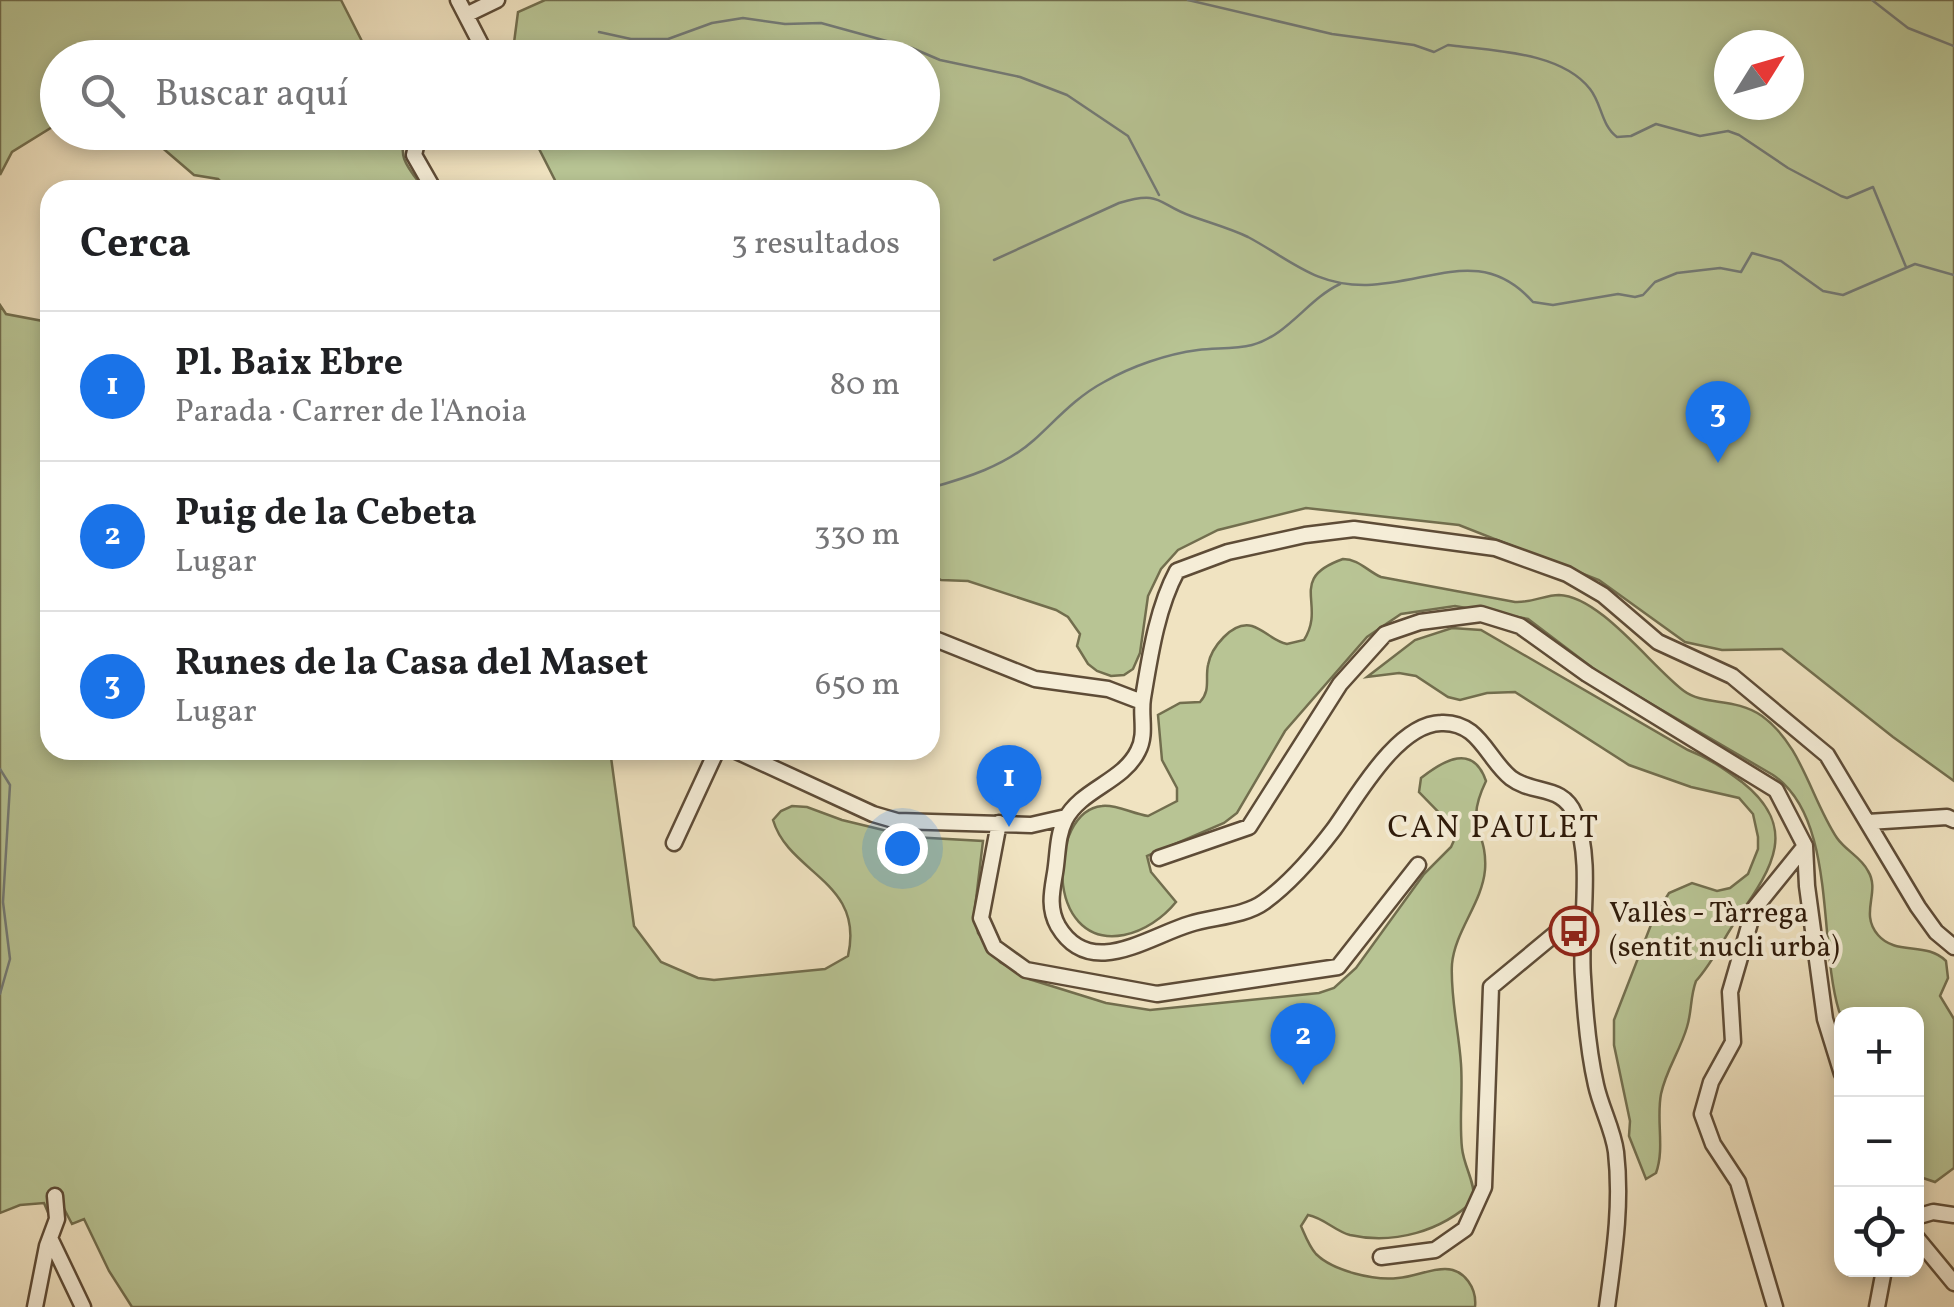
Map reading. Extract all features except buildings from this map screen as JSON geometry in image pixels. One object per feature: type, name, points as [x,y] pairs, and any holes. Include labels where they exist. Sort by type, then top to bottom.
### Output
[{"type":"street","points":[[458,0],[479,40]]},
{"type":"street","points":[[466,16],[497,0]]},
{"type":"street","points":[[414,150],[428,180]]},
{"type":"street","points":[[756,760],[889,819],[1031,825],[1066,817],[1094,790],[1125,770],[1139,750],[1144,724],[1142,702],[1166,591],[1177,570],[1228,552],[1354,529],[1462,542],[1512,553],[1586,583],[1658,642],[1732,676],[1827,756],[1918,907],[1936,932],[1954,947]]},
{"type":"street","points":[[1159,858],[1249,827],[1340,684],[1386,634],[1420,622],[1482,614],[1520,626],[1586,674],[1776,790],[1805,846],[1806,886],[1825,1019],[1834,1048]]},
{"type":"street","points":[[940,641],[1035,680],[1108,689],[1142,702]]},
{"type":"street","points":[[1066,817],[1051,905],[1058,927],[1073,944],[1107,954],[1265,901],[1327,838],[1374,771],[1428,724],[1446,722],[1464,727],[1514,780],[1530,788],[1554,792],[1568,802],[1579,832],[1588,1031],[1596,1084],[1614,1142],[1619,1189],[1619,1219],[1607,1307]]},
{"type":"street","points":[[674,843],[712,760]]},
{"type":"street","points":[[1868,822],[1947,817],[1954,820]]},
{"type":"street","points":[[1000,823],[981,918],[994,947],[1026,970],[1157,994],[1338,967],[1418,865]]},
{"type":"street","points":[[1031,825],[1049,835],[1058,848]]},
{"type":"street","points":[[1775,1307],[1738,1182],[1713,1144],[1702,1114],[1711,1082],[1733,1042],[1730,992],[1754,909],[1805,846]]},
{"type":"street","points":[[1380,1258],[1435,1250],[1465,1229],[1484,1187],[1491,986],[1567,924],[1585,917]]},
{"type":"street","points":[[35,1307],[57,1218],[55,1196]]},
{"type":"street","points":[[1924,1215],[1934,1212],[1954,1215]]},
{"type":"street","points":[[50,1238],[83,1307]]},
{"type":"street","points":[[1924,1247],[1954,1283]]},
{"type":"street","points":[[1878,1307],[1883,1277]]},
{"type":"green space","points":[[0,0],[341,0],[361,40],[40,40],[40,135],[12,152],[0,175]]},
{"type":"green space","points":[[545,0],[1954,0],[1954,781],[1782,649],[1722,650],[1685,642],[1599,580],[1459,525],[1306,508],[1218,530],[1178,550],[1161,569],[1148,596],[1140,653],[1133,669],[1124,675],[1111,676],[1088,664],[1077,646],[1080,634],[1068,617],[1056,610],[968,581],[940,579],[940,180],[555,180],[540,150],[940,150],[940,40],[514,40],[518,12]]},
{"type":"green space","points":[[165,150],[403,150],[418,180],[219,180],[194,175]]},
{"type":"green space","points":[[0,305],[6,314],[40,320],[40,760],[611,760],[634,926],[661,962],[698,978],[714,980],[825,969],[848,956],[850,931],[846,911],[836,894],[794,853],[773,820],[792,806],[912,837],[983,841],[975,908],[978,933],[1000,962],[1029,979],[1106,1003],[1150,1010],[1319,993],[1334,988],[1356,968],[1424,874],[1451,847],[1456,836],[1451,825],[1419,792],[1421,778],[1448,761],[1466,759],[1474,762],[1486,781],[1476,819],[1485,856],[1483,882],[1452,964],[1461,1064],[1462,1148],[1474,1200],[1447,1220],[1400,1236],[1350,1235],[1308,1215],[1301,1226],[1316,1254],[1355,1273],[1389,1279],[1439,1269],[1458,1272],[1472,1287],[1475,1307],[132,1307],[84,1219],[72,1224],[61,1203],[52,1222],[44,1203],[20,1205],[0,1213]]},
{"type":"green space","points":[[1349,560],[1381,577],[1515,602],[1559,595],[1575,598],[1608,619],[1684,691],[1701,699],[1752,710],[1776,728],[1796,757],[1837,838],[1868,871],[1872,887],[1870,919],[1878,935],[1893,945],[1929,951],[1946,961],[1948,978],[1940,996],[1954,1019],[1954,1168],[1935,1182],[1924,1178],[1924,1007],[1838,1007],[1816,851],[1807,820],[1793,795],[1773,775],[1602,675],[1528,619],[1455,606],[1401,614],[1367,637],[1285,731],[1237,813],[1224,823],[1147,856],[1151,872],[1176,902],[1165,913],[1146,927],[1124,935],[1098,934],[1079,922],[1067,902],[1062,878],[1071,830],[1084,814],[1102,806],[1148,816],[1177,801],[1177,788],[1162,760],[1158,715],[1180,703],[1200,702],[1213,651],[1237,628],[1252,626],[1287,644],[1304,640],[1312,615],[1312,584],[1326,567]]},
{"type":"green space","points":[[1452,628],[1481,630],[1710,760],[1742,782],[1770,815],[1775,848],[1770,864],[1696,981],[1687,1027],[1661,1094],[1659,1163],[1656,1173],[1646,1179],[1629,1136],[1630,1121],[1614,1045],[1614,1020],[1654,917],[1669,893],[1692,883],[1717,891],[1730,888],[1748,874],[1758,849],[1753,814],[1739,798],[1691,787],[1629,765],[1515,692],[1487,693],[1460,700],[1448,697],[1416,676],[1399,673],[1367,677],[1415,640]]},
{"type":"waterway","points":[[1188,0],[1332,34],[1414,45],[1434,52],[1448,45],[1546,61],[1578,77],[1590,89],[1617,137],[1631,136],[1656,124],[1700,136],[1728,131],[1841,196],[1847,198],[1873,187],[1906,267]]},
{"type":"waterway","points":[[1872,0],[1908,28],[1954,46]]},
{"type":"waterway","points":[[599,32],[631,39],[668,39],[712,23],[743,18],[785,24],[821,23],[883,40]]},
{"type":"waterway","points":[[940,60],[1020,77],[1067,95],[1128,136],[1159,195]]},
{"type":"waterway","points":[[994,260],[1119,203],[1152,198],[1241,234],[1304,270],[1333,281],[1367,285],[1475,271],[1514,285],[1533,302],[1553,305],[1618,294],[1643,295],[1655,282],[1677,273],[1720,268],[1741,272],[1752,253],[1781,261],[1823,291],[1843,295],[1915,264],[1954,275]]},
{"type":"waterway","points":[[940,485],[1011,457],[1084,394],[1115,376],[1174,354],[1246,346],[1265,340],[1340,284]]},
{"type":"waterway","points":[[0,769],[10,785],[3,902],[10,959],[0,994]]},
{"type":"place","name":"Runes de la Casa del Maset","points":[[1718,463]]},
{"type":"place","name":"Pl. Baix Ebre","points":[[1009,827]]},
{"type":"place","name":"Vallès - Tàrrega (sentit nucli urbà)","points":[[1574,931]]},
{"type":"place","name":"Puig de la Cebeta","points":[[1303,1085]]},
{"type":"district","name":"CAN PAULET","points":[[1494,829]]}]
